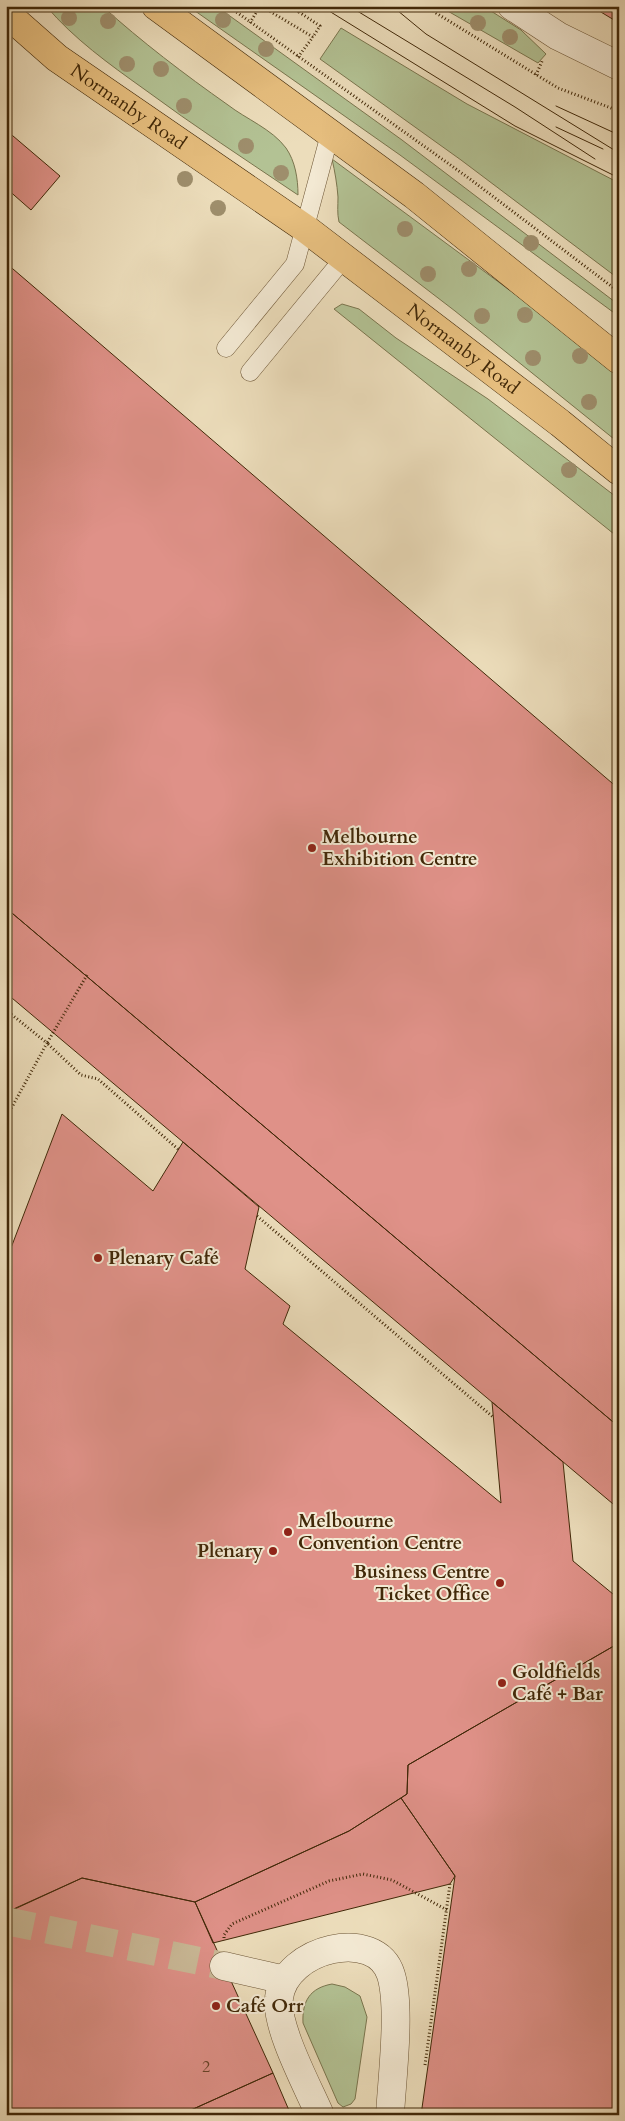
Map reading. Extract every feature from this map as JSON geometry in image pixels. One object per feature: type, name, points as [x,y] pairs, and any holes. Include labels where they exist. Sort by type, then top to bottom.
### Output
[{"type":"main road","points":[[156,6],[414,195],[619,360]]},
{"type":"main road","name":"Normanby Road","points":[[6,11],[57,58],[306,229],[560,423],[619,471]]},
{"type":"street","points":[[512,6],[558,36],[619,66]]},
{"type":"street","points":[[320,2115],[281,2019],[279,1998],[285,1980],[305,1959],[327,1951],[354,1948],[367,1950],[377,1955],[385,1963],[391,1974],[394,2009],[390,2115]]},
{"type":"street","points":[[224,1966],[285,1980]]},
{"type":"lane","points":[[226,348],[295,264],[306,229],[330,134]]},
{"type":"lane","points":[[250,372],[344,258]]},
{"type":"path","points":[[228,6],[470,179],[619,292]]},
{"type":"path","points":[[250,23],[260,6],[313,37]]},
{"type":"path","points":[[289,6],[320,26],[298,57]]},
{"type":"path","points":[[299,12],[302,6]]},
{"type":"path","points":[[428,6],[436,13],[558,88],[619,111]]},
{"type":"path","points":[[6,1118],[87,975]]},
{"type":"path","points":[[6,1010],[47,1043],[80,1074],[98,1079],[179,1150]]},
{"type":"path","points":[[256,1216],[493,1417]]},
{"type":"path","points":[[425,2066],[450,1884]]},
{"type":"green space","points":[[46,6],[102,6],[179,70],[274,135],[286,148],[294,164],[298,195],[201,130],[118,70],[80,40]]},
{"type":"green space","points":[[188,6],[216,6],[402,140],[619,305],[617,315],[400,155]]},
{"type":"green space","points":[[439,6],[483,6],[521,30],[546,54],[538,63]]},
{"type":"green space","points":[[341,28],[467,104],[619,183],[619,279],[461,160],[320,59]]},
{"type":"green space","points":[[332,159],[569,334],[619,375],[619,443],[455,311],[339,222],[337,187]]},
{"type":"green space","points":[[342,304],[359,309],[396,338],[488,399],[619,499],[619,538],[334,309]]},
{"type":"green space","points":[[332,1984],[345,1987],[360,1996],[367,2017],[355,2099],[351,2104],[343,2107],[338,2103],[303,2023],[304,2008],[309,1997],[318,1989]]},
{"type":"building","points":[[591,6],[619,6],[619,23]]},
{"type":"building","points":[[6,130],[60,176],[31,210],[6,188]]},
{"type":"building","name":"Melbourne Exhibition Centre","points":[[6,263],[619,789],[619,1427],[6,908]]},
{"type":"building","points":[[6,908],[619,1427],[619,1509],[6,993]]},
{"type":"building","name":"Melbourne Convention Centre","points":[[62,1114],[153,1191],[183,1142],[259,1207],[245,1269],[290,1306],[283,1324],[501,1503],[492,1402],[563,1462],[573,1561],[619,1599],[619,1643],[408,1765],[407,1794],[349,1831],[195,1902],[82,1878],[9,1911],[6,1904],[6,1261]]},
{"type":"building","points":[[619,1643],[619,2115],[421,2115],[455,1876],[401,1798],[407,1794],[408,1765]]},
{"type":"building","points":[[401,1798],[455,1876],[450,1884],[213,1943],[195,1902],[349,1831]]},
{"type":"building","points":[[82,1878],[195,1902],[273,2073],[180,2115],[6,2115],[6,1913]]},
{"type":"building","points":[[273,2073],[291,2115],[180,2115]]},
{"type":"tunnel","points":[[6,1921],[224,1966]]},
{"type":"tram line","points":[[321,6],[515,126],[619,178]]},
{"type":"tram line","points":[[349,6],[515,107],[595,159]]},
{"type":"tram line","points":[[392,6],[426,34],[619,153]]},
{"type":"tram line","points":[[556,106],[619,135]]},
{"type":"tram line","points":[[556,127],[603,149]]},
{"type":"place","name":"Melbourne Exhibition Centre","points":[[312,848]]},
{"type":"place","name":"Plenary Café","points":[[98,1258]]},
{"type":"place","name":"Melbourne Convention Centre","points":[[288,1532]]},
{"type":"place","name":"Plenary","points":[[273,1551]]},
{"type":"place","name":"Business Centre Ticket Office","points":[[500,1583]]},
{"type":"place","name":"Goldfields Café + Bar","points":[[502,1683]]},
{"type":"place","name":"Café Orr","points":[[216,2006]]}]
